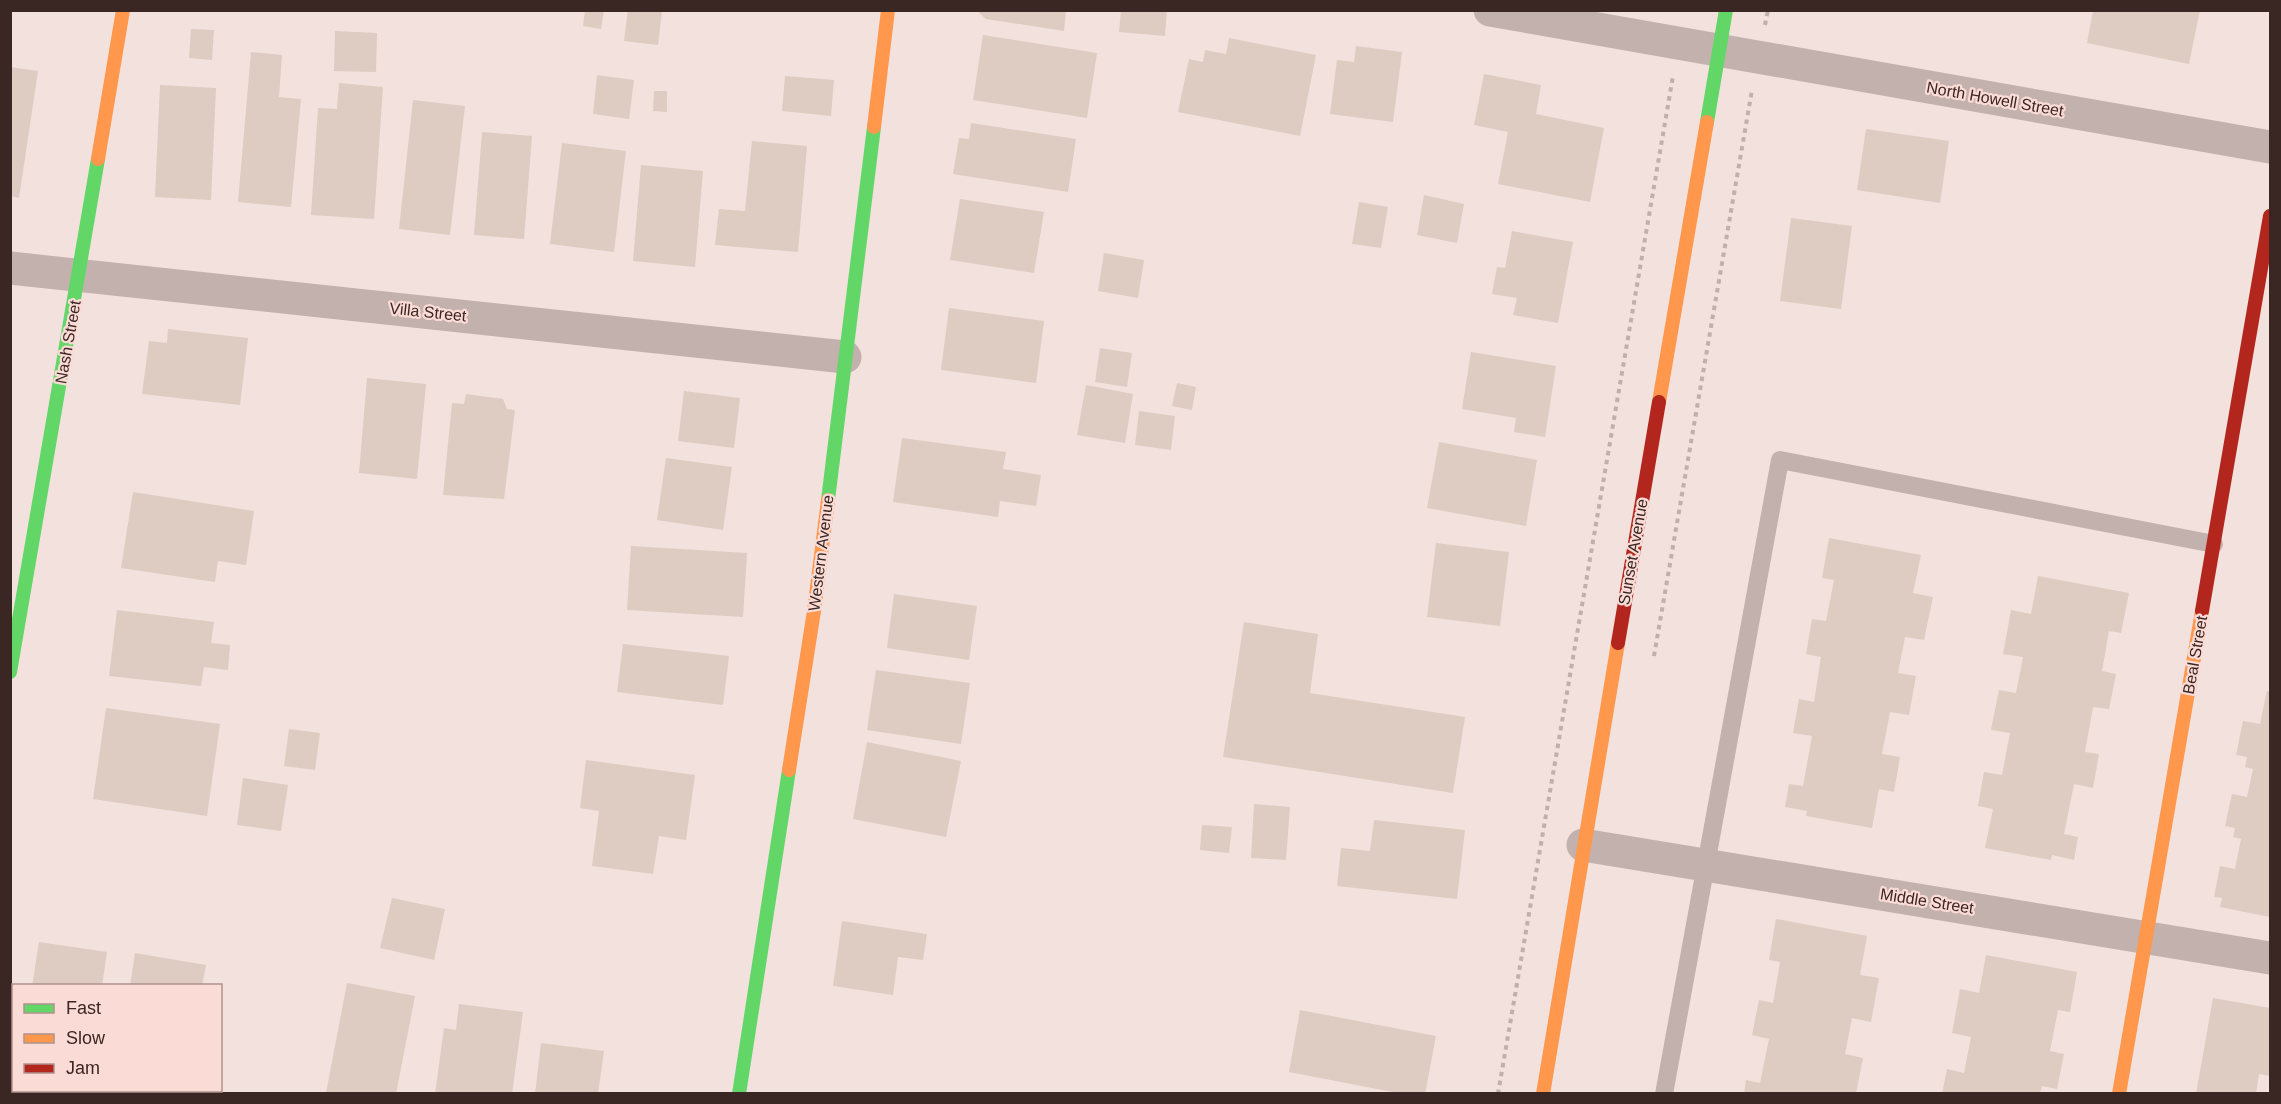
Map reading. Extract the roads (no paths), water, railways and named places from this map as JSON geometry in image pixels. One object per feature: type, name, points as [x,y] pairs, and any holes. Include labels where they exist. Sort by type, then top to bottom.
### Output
[{"type":"street","name":"Nash Street","points":[[10,672],[80,275],[123,10]]},
{"type":"street","name":"Western Avenue","points":[[739,1094],[814,611],[888,10]]},
{"type":"street","name":"North Howell Street","points":[[1490,10],[2271,147]]},
{"type":"street","name":"Sunset Avenue","points":[[1543,1094],[1583,845],[1726,10]]},
{"type":"street","name":"Beal Street","points":[[2119,1094],[2271,216]]},
{"type":"street","name":"Villa Street","points":[[10,268],[845,357]]},
{"type":"street","name":"Middle Street","points":[[1583,845],[2271,958]]},
{"type":"lane","points":[[1664,1094],[1780,460],[2214,544]]}]
